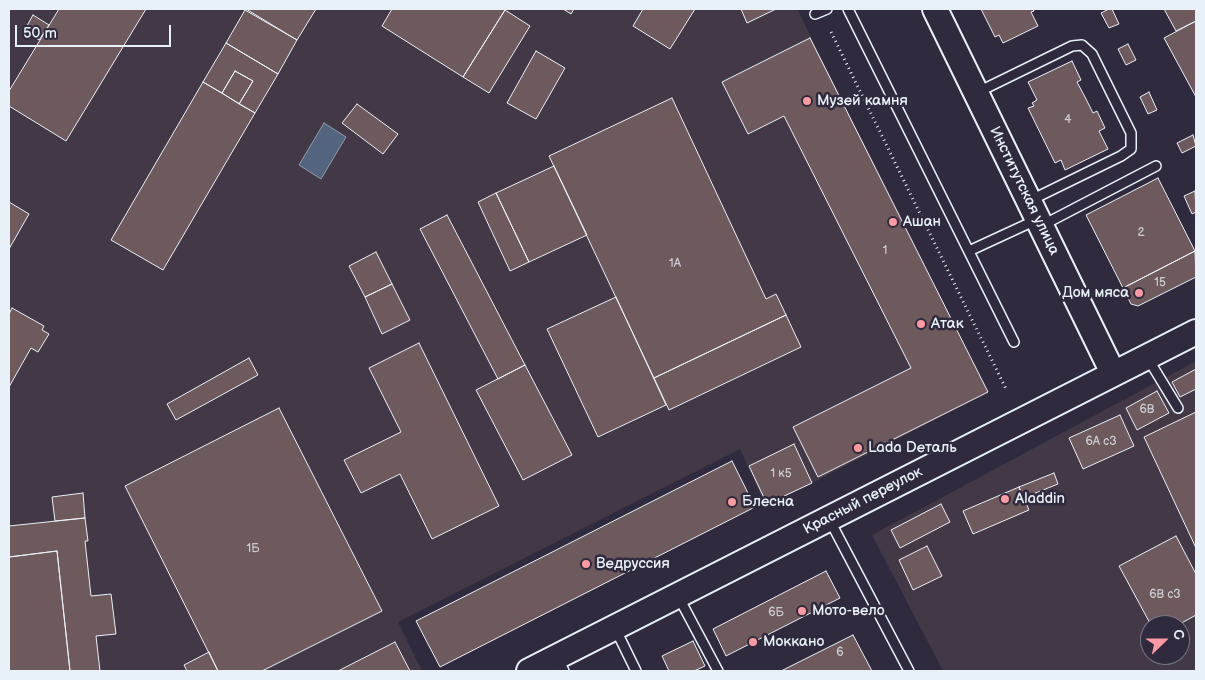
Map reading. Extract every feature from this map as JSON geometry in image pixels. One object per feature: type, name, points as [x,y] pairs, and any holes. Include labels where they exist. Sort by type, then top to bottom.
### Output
[{"type":"main road","name":"Институтская улица","points":[[934,9],[1113,374]]},
{"type":"main road","name":"Красный переулок","points":[[530,671],[560,664],[615,628],[1196,332]]},
{"type":"lane","points":[[815,14],[827,9]]},
{"type":"lane","points":[[848,9],[1014,342]]},
{"type":"lane","points":[[976,93],[1072,46],[1082,45],[1092,54],[1131,133],[1131,148],[1122,156],[1036,216]]},
{"type":"lane","points":[[969,251],[1036,216],[1156,166]]},
{"type":"lane","points":[[1147,356],[1178,408]]},
{"type":"lane","points":[[829,519],[909,671]]},
{"type":"lane","points":[[678,596],[718,671]]},
{"type":"lane","points":[[615,628],[636,671]]},
{"type":"path","points":[[831,32],[1006,389]]},
{"type":"shaded area","points":[[9,9],[797,9],[988,392],[766,507],[740,449],[398,622],[422,671],[9,671]]},
{"type":"shaded area","points":[[1196,361],[1196,671],[943,671],[872,535]]},
{"type":"water","points":[[324,123],[346,137],[321,179],[299,165]]},
{"type":"building","points":[[59,9],[146,9],[66,141],[9,106],[9,91]]},
{"type":"building","points":[[246,9],[316,9],[297,40]]},
{"type":"building","points":[[392,9],[505,10],[463,77],[382,26]]},
{"type":"building","points":[[563,9],[574,9],[571,14]]},
{"type":"building","points":[[643,9],[695,9],[670,49],[633,26]]},
{"type":"building","points":[[741,9],[776,9],[747,23]]},
{"type":"building","points":[[981,9],[1033,9],[1034,11],[1031,12],[1038,26],[1003,43],[999,35],[995,37]]},
{"type":"building","points":[[1112,9],[1119,24],[1109,28],[1101,13]]},
{"type":"building","points":[[1164,9],[1196,9],[1196,21],[1176,31]]},
{"type":"building","points":[[245,10],[297,40],[278,74],[226,43]]},
{"type":"building","points":[[505,10],[530,26],[489,93],[463,77]]},
{"type":"building","points":[[33,15],[49,25],[39,40],[24,31]]},
{"type":"building","points":[[1196,21],[1196,97],[1164,38]]},
{"type":"building","points":[[810,38],[988,392],[818,477],[793,427],[911,368],[784,116],[748,134],[722,82]]},
{"type":"building","points":[[226,43],[278,74],[255,113],[239,104],[253,81],[235,71],[222,93],[203,82]]},
{"type":"building","points":[[1128,44],[1136,60],[1126,65],[1118,49]]},
{"type":"building","points":[[536,51],[565,68],[536,119],[507,103]]},
{"type":"building","points":[[1072,61],[1081,80],[1077,82],[1093,113],[1097,111],[1105,128],[1099,131],[1108,149],[1065,170],[1061,160],[1055,163],[1028,108],[1034,106],[1032,103],[1037,100],[1028,82]]},
{"type":"building","points":[[235,71],[253,81],[239,104],[222,93]]},
{"type":"building","points":[[203,82],[255,113],[163,270],[111,240]]},
{"type":"building","points":[[1149,92],[1157,110],[1148,114],[1140,97]]},
{"type":"building","points":[[672,98],[766,299],[776,294],[786,315],[654,378],[549,156]]},
{"type":"building","points":[[357,104],[398,134],[383,154],[342,123]]},
{"type":"building","points":[[1193,135],[1196,146],[1182,153],[1177,143]]},
{"type":"building","points":[[554,166],[587,235],[529,262],[496,193]]},
{"type":"building","points":[[1158,178],[1195,251],[1123,288],[1086,215]]},
{"type":"building","points":[[1195,191],[1196,212],[1192,214],[1184,196]]},
{"type":"building","points":[[496,193],[529,262],[510,271],[478,202]]},
{"type":"building","points":[[9,202],[29,214],[9,249]]},
{"type":"building","points":[[447,215],[525,365],[498,379],[420,229]]},
{"type":"building","points":[[1195,251],[1196,277],[1138,306],[1131,304],[1123,288]]},
{"type":"building","points":[[376,252],[392,284],[365,297],[349,266]]},
{"type":"building","points":[[392,284],[410,320],[382,334],[365,297]]},
{"type":"building","points":[[616,297],[666,405],[598,437],[547,329]]},
{"type":"building","points":[[12,308],[44,326],[42,330],[49,334],[38,352],[31,348],[9,387],[9,314]]},
{"type":"building","points":[[786,315],[801,347],[669,410],[654,378]]},
{"type":"building","points":[[419,343],[499,506],[432,539],[400,474],[361,493],[344,460],[401,432],[369,368]]},
{"type":"building","points":[[249,358],[258,375],[176,420],[167,404]]},
{"type":"building","points":[[525,365],[572,455],[523,480],[476,390]]},
{"type":"building","points":[[1196,369],[1196,389],[1180,397],[1172,382]]},
{"type":"building","points":[[1157,391],[1169,413],[1137,430],[1126,408]]},
{"type":"building","points":[[279,408],[382,611],[262,671],[218,671],[125,486]]},
{"type":"building","points":[[1196,412],[1196,548],[1144,437]]},
{"type":"building","points":[[1120,415],[1134,446],[1083,469],[1069,438]]},
{"type":"building","points":[[794,444],[812,483],[767,504],[749,466]]},
{"type":"building","name":"Ведруссия","points":[[732,461],[755,507],[440,667],[416,621]]},
{"type":"building","points":[[1054,473],[1058,484],[1023,498],[1019,487]]},
{"type":"building","points":[[1019,487],[1029,510],[973,534],[963,511]]},
{"type":"building","points":[[83,493],[85,518],[55,521],[52,497]]},
{"type":"building","points":[[941,504],[950,522],[900,548],[891,530]]},
{"type":"building","points":[[85,518],[88,541],[85,541],[91,596],[111,594],[116,634],[96,636],[100,671],[70,671],[57,551],[9,557],[9,526]]},
{"type":"building","points":[[1176,536],[1196,574],[1196,615],[1190,618],[1190,615],[1146,615],[1119,566]]},
{"type":"building","points":[[927,546],[942,576],[913,590],[899,560]]},
{"type":"building","points":[[57,551],[70,671],[9,671],[9,557]]},
{"type":"building","points":[[826,571],[840,598],[726,656],[713,629]]},
{"type":"building","points":[[853,635],[872,671],[781,671]]},
{"type":"building","points":[[693,641],[705,666],[694,671],[669,671],[662,656]]},
{"type":"building","points":[[395,642],[410,671],[338,671]]},
{"type":"building","points":[[209,652],[218,671],[187,671],[184,665]]},
{"type":"place","name":"Музей камня","points":[[807,101]]},
{"type":"place","name":"Ашан","points":[[893,222]]},
{"type":"place","name":"Дом мяса","points":[[1139,293]]},
{"type":"place","name":"Атак","points":[[921,324]]},
{"type":"place","name":"Lada Dеталь","points":[[858,448]]},
{"type":"place","name":"Aladdin","points":[[1005,499]]},
{"type":"place","name":"Блесна","points":[[732,502]]},
{"type":"place","name":"Ведруссия","points":[[586,564]]},
{"type":"place","name":"Мото-вело","points":[[802,611]]},
{"type":"place","name":"Моккано","points":[[753,642]]}]
